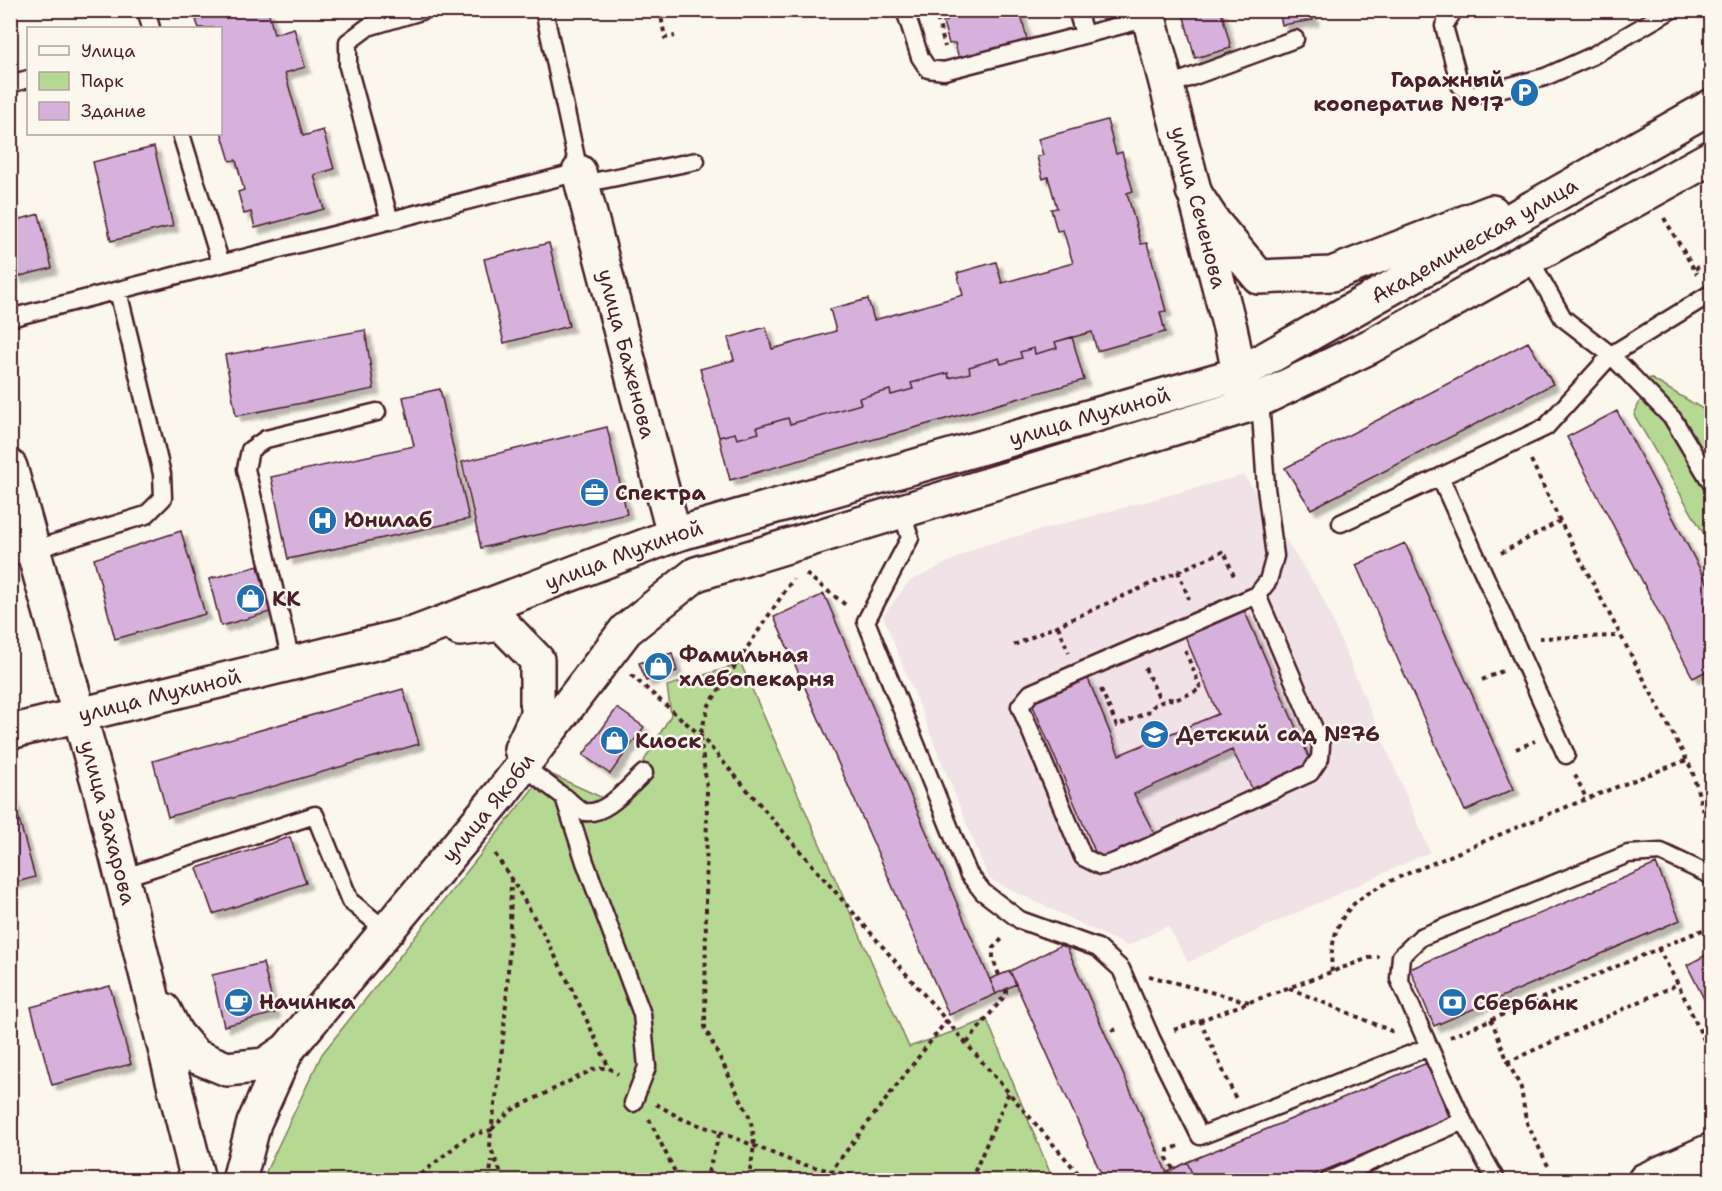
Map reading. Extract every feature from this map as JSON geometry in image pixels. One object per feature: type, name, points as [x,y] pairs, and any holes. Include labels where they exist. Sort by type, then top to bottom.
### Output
[{"type":"main road","name":"улица Сеченова","points":[[1148,14],[1230,328],[1239,374],[1253,403]]},
{"type":"main road","name":"Академическая улица","points":[[1239,374],[1712,106]]},
{"type":"main road","name":"улица Мухиной","points":[[696,573],[902,513],[1253,403],[1371,346],[1712,157]]},
{"type":"main road","points":[[1193,191],[1214,223],[1259,277],[1332,274],[1603,168]]},
{"type":"main road","name":"улица Баженова","points":[[581,178],[674,535]]},
{"type":"main road","name":"улица Мухиной","points":[[10,732],[416,633],[674,535],[1239,374]]},
{"type":"main road","name":"улица Захарова","points":[[10,467],[22,554],[64,654],[77,714],[100,789],[145,970],[193,1177]]},
{"type":"main road","name":"улица Якоби","points":[[287,1050],[500,795],[626,630],[696,573]]},
{"type":"main road","points":[[416,633],[502,624],[537,660],[537,715],[500,795]]},
{"type":"main road","points":[[145,970],[177,1034],[195,1056],[226,1069],[265,1065],[287,1050]]},
{"type":"main road","points":[[239,1180],[254,1123],[287,1050]]},
{"type":"main road","points":[[1646,1180],[1712,1150]]},
{"type":"lane","points":[[146,10],[151,27]]},
{"type":"lane","points":[[390,221],[348,67],[348,42],[368,27],[425,10]]},
{"type":"lane","points":[[544,10],[581,178]]},
{"type":"lane","points":[[905,10],[920,57],[928,69],[944,71],[1084,34],[1148,14]]},
{"type":"lane","points":[[1077,10],[1084,34]]},
{"type":"lane","points":[[1454,10],[1444,26],[1460,86],[1472,96],[1545,77],[1592,56],[1671,10]]},
{"type":"lane","points":[[1167,86],[1295,39]]},
{"type":"lane","points":[[10,84],[27,79]]},
{"type":"lane","points":[[181,135],[221,264]]},
{"type":"lane","points":[[10,318],[390,221],[581,178],[696,161]]},
{"type":"lane","points":[[1529,258],[1563,318],[1611,355],[1673,418],[1712,484]]},
{"type":"lane","points":[[22,554],[146,515],[163,498],[162,474],[118,291]]},
{"type":"lane","points":[[1341,523],[1546,428],[1611,355],[1710,294]]},
{"type":"lane","points":[[1250,598],[1320,745],[1320,758],[1310,773],[1115,862],[1101,866],[1083,857],[1020,706],[1031,693],[1250,598],[1269,581],[1275,556],[1253,403]]},
{"type":"lane","points":[[292,665],[246,469],[250,450],[266,439],[376,412]]},
{"type":"lane","points":[[1440,477],[1511,639],[1566,755]]},
{"type":"lane","points":[[902,513],[910,538],[866,621],[968,873],[983,892],[1020,920],[1098,948],[1121,969],[1151,1038],[1200,1136],[1429,1047]]},
{"type":"lane","points":[[522,765],[582,812],[595,812],[604,808],[644,773]]},
{"type":"lane","points":[[564,797],[585,862],[642,1014],[647,1067],[635,1099]]},
{"type":"lane","points":[[122,878],[315,815],[350,901],[387,931]]},
{"type":"lane","points":[[1496,1180],[1463,1121],[1399,979],[1401,956],[1421,937],[1628,854],[1661,852],[1712,876]]},
{"type":"lane","points":[[1329,1180],[1463,1121]]},
{"type":"path","points":[[660,10],[665,38],[675,36]]},
{"type":"path","points":[[935,10],[952,69]]},
{"type":"path","points":[[1660,212],[1695,269],[1712,260]]},
{"type":"path","points":[[1521,439],[1619,636],[1687,760],[1699,794],[1712,844]]},
{"type":"path","points":[[1480,565],[1560,521]]},
{"type":"path","points":[[1014,645],[1224,551],[1250,598]]},
{"type":"path","points":[[747,1180],[756,1145],[750,1116],[705,1028],[707,788],[700,735],[709,705],[800,569],[866,621]]},
{"type":"path","points":[[1091,667],[1117,726],[1150,711],[1161,702],[1175,700],[1201,689],[1177,630]]},
{"type":"path","points":[[1511,639],[1619,636]]},
{"type":"path","points":[[1136,648],[1161,702]]},
{"type":"path","points":[[628,673],[700,735],[1084,1180]]},
{"type":"path","points":[[1332,972],[1331,961],[1339,922],[1359,899],[1387,884],[1515,828],[1687,760]]},
{"type":"path","points":[[414,1180],[468,1136],[491,1130],[510,1111],[596,1068],[609,1068],[564,969],[495,854]]},
{"type":"path","points":[[489,1180],[493,1157],[491,1130],[497,1094],[510,945],[511,878]]},
{"type":"path","points":[[999,975],[993,958],[993,948],[1020,920]]},
{"type":"path","points":[[1289,988],[1429,1047],[1712,926]]},
{"type":"path","points":[[1658,948],[1678,984],[1712,1057]]},
{"type":"path","points":[[1151,1038],[1369,958],[1401,956]]},
{"type":"path","points":[[1121,969],[1250,1003]]},
{"type":"path","points":[[1508,1062],[1678,984]]},
{"type":"path","points":[[967,1043],[1006,994],[1006,989]]},
{"type":"path","points":[[1491,1019],[1521,1088],[1526,1121],[1549,1168]]},
{"type":"path","points":[[824,1180],[947,1020]]},
{"type":"path","points":[[1200,1020],[1245,1118]]},
{"type":"path","points":[[971,1180],[1009,1092]]},
{"type":"path","points":[[635,1099],[797,1163],[829,1171],[886,1180]]},
{"type":"path","points":[[707,1176],[720,1132]]},
{"type":"path","points":[[493,1157],[504,1180]]},
{"type":"path","points":[[699,1180],[707,1176],[720,1180]]},
{"type":"shaded area","name":"Детский сад №76","points":[[1244,475],[1322,596],[1430,852],[1188,962],[1168,926],[1127,946],[989,879],[883,616],[909,582],[978,547]]},
{"type":"green space","points":[[1650,378],[1703,409],[1711,424],[1711,546],[1634,415]]},
{"type":"green space","points":[[741,664],[909,1047],[987,1020],[1053,1180],[262,1180],[322,1054],[546,772],[618,805],[671,715],[667,686]]},
{"type":"building","points":[[229,10],[268,10],[274,34],[294,28],[305,67],[285,73],[303,136],[323,130],[334,169],[314,175],[324,209],[255,228],[251,212],[244,214],[238,192],[244,190],[236,160],[230,161],[222,135],[222,27],[199,27],[196,20]]},
{"type":"building","points":[[946,10],[1020,10],[1027,40],[959,59],[955,43],[949,44],[943,22],[948,21]]},
{"type":"building","points":[[1182,10],[1221,10],[1231,48],[1195,58]]},
{"type":"building","points":[[1279,10],[1312,10],[1313,20],[1282,25]]},
{"type":"building","points":[[1107,120],[1116,154],[1122,152],[1133,191],[1127,193],[1141,244],[1147,243],[1166,311],[1160,312],[1165,332],[1097,351],[1092,332],[1055,342],[1057,348],[1035,354],[1034,348],[1020,352],[1022,358],[1001,364],[999,358],[969,367],[970,373],[949,378],[948,373],[911,383],[913,389],[891,395],[890,390],[859,398],[861,404],[790,424],[788,418],[757,427],[759,433],[737,439],[735,433],[719,437],[700,369],[734,360],[728,338],[766,327],[772,349],[836,331],[830,309],[868,299],[874,320],[963,295],[957,273],[996,262],[1002,283],[1073,263],[1063,230],[1057,231],[1051,209],[1057,208],[1048,177],[1043,179],[1037,157],[1043,155],[1038,139]]},
{"type":"building","points":[[154,147],[173,226],[111,241],[93,162]]},
{"type":"building","points":[[39,214],[52,268],[16,277],[10,255],[10,222]]},
{"type":"building","points":[[549,243],[569,326],[504,343],[484,259]]},
{"type":"building","points":[[365,330],[374,389],[236,416],[225,355]]},
{"type":"building","points":[[1072,337],[1084,380],[730,480],[719,437],[735,433],[737,439],[759,433],[757,427],[788,418],[790,424],[861,404],[859,398],[890,390],[891,395],[913,389],[911,383],[948,373],[949,378],[970,373],[969,367],[999,358],[1001,364],[1022,358],[1020,352],[1034,348],[1035,354],[1057,348],[1055,342]]},
{"type":"building","points":[[1528,342],[1553,384],[1311,509],[1285,468]]},
{"type":"building","points":[[440,389],[469,519],[288,559],[271,477],[414,446],[403,397]]},
{"type":"building","points":[[1617,411],[1712,592],[1712,668],[1693,678],[1567,437]]},
{"type":"building","points":[[607,427],[627,514],[481,548],[462,462]]},
{"type":"building","points":[[181,531],[205,614],[115,639],[94,559]]},
{"type":"building","points":[[1405,543],[1514,789],[1465,811],[1356,565]]},
{"type":"building","points":[[258,566],[270,612],[221,626],[209,579]]},
{"type":"building","points":[[824,594],[996,994],[949,1015],[774,617]]},
{"type":"building","points":[[1244,610],[1312,764],[1253,790],[1232,750],[1134,794],[1155,835],[1099,861],[1030,699],[1087,676],[1119,755],[1218,714],[1185,636]]},
{"type":"building","name":"Фамильная хлебопекарня","points":[[672,653],[677,671],[646,681],[639,663]]},
{"type":"building","points":[[403,689],[419,744],[168,817],[153,761]]},
{"type":"building","name":"Киоск","points":[[617,708],[644,727],[610,774],[583,755]]},
{"type":"building","points":[[10,787],[35,877],[10,884]]},
{"type":"building","points":[[290,837],[306,883],[213,914],[197,868]]},
{"type":"building","points":[[1656,864],[1680,920],[1434,1026],[1410,969]]},
{"type":"building","points":[[1065,943],[1170,1180],[1104,1180],[1010,971]]},
{"type":"building","points":[[1712,952],[1712,1015],[1687,965]]},
{"type":"building","points":[[263,963],[275,1013],[224,1026],[212,975]]},
{"type":"building","points":[[1010,971],[1016,984],[996,994],[990,979]]},
{"type":"building","points":[[110,986],[131,1064],[52,1085],[31,1007]]},
{"type":"building","points":[[1427,1063],[1450,1119],[1301,1180],[1195,1180],[1187,1162]]},
{"type":"building","points":[[1187,1162],[1194,1178],[1170,1180],[1166,1173]]},
{"type":"place","name":"Гаражный кооператив N°17","points":[[1525,92]]},
{"type":"place","name":"Спектра","points":[[594,493]]},
{"type":"place","name":"Юнилаб","points":[[323,520]]},
{"type":"place","name":"КК","points":[[251,599]]},
{"type":"place","name":"Фамильная хлебопекарня","points":[[658,667]]},
{"type":"place","name":"Детский сад №76","points":[[1155,734]]},
{"type":"place","name":"Киоск","points":[[614,741]]},
{"type":"place","name":"Начинка","points":[[238,1002]]},
{"type":"place","name":"Сбербанк","points":[[1452,1003]]}]
